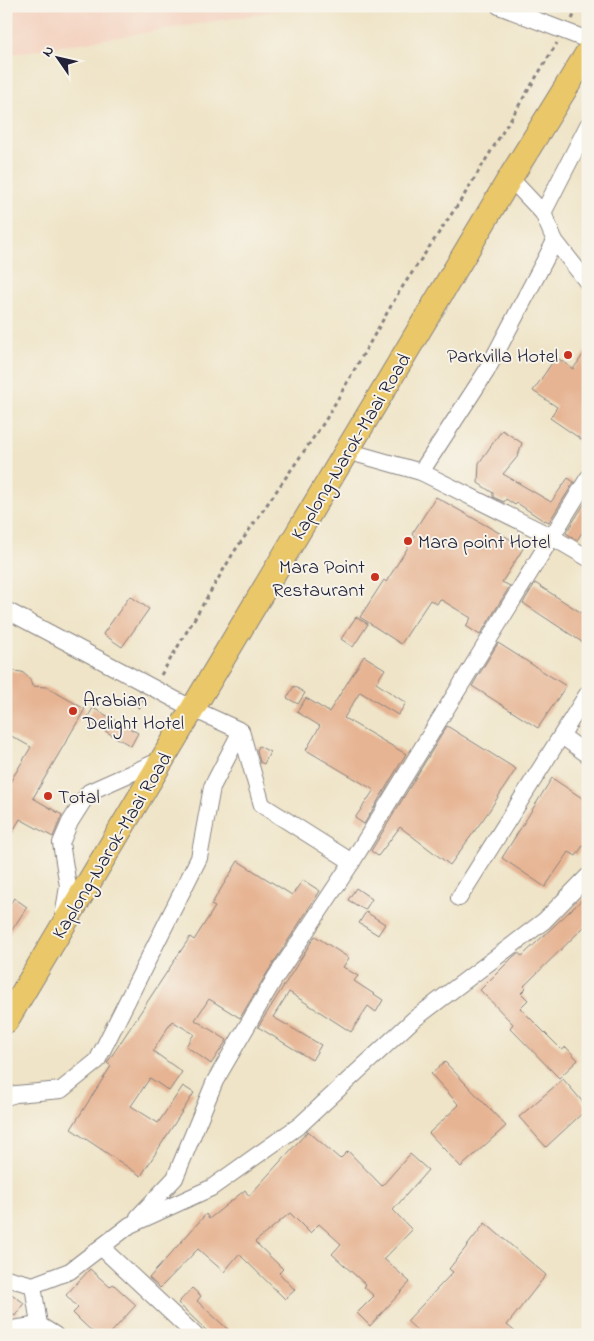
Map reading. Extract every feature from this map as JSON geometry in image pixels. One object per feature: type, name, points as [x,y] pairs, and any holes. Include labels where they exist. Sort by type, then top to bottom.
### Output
[{"type":"highway","name":"Kaplong-Narok-Maai Road","points":[[6,1021],[510,178],[588,52]]},
{"type":"street","points":[[499,6],[588,40]]},
{"type":"street","points":[[543,213],[588,125]]},
{"type":"street","points":[[510,178],[543,213],[555,241],[588,282]]},
{"type":"street","points":[[421,472],[486,372],[555,241]]},
{"type":"street","points":[[347,451],[421,472],[552,537],[588,558]]},
{"type":"street","points":[[6,1278],[33,1285],[70,1271],[130,1225],[175,1178],[215,1081],[275,978],[352,862],[588,478]]},
{"type":"street","points":[[6,610],[193,709],[241,731],[262,805],[352,862]]},
{"type":"street","points":[[459,898],[588,693]]},
{"type":"street","points":[[6,1097],[16,1094],[61,1090],[97,1061],[199,858],[212,787],[241,731]]},
{"type":"street","points":[[562,736],[588,754]]},
{"type":"street","points":[[61,930],[68,886],[62,844],[70,822],[89,792],[163,759]]},
{"type":"street","points":[[130,1225],[211,1188],[300,1125],[413,1020],[544,921],[588,876]]},
{"type":"street","points":[[102,1248],[195,1335]]},
{"type":"street","points":[[33,1285],[39,1325]]},
{"type":"street","points":[[6,1330],[39,1325],[55,1335]]},
{"type":"path","points":[[159,678],[175,655],[234,552],[324,421],[399,292],[463,197],[579,6]]},
{"type":"path","points":[[138,708],[149,693]]},
{"type":"shaded area","points":[[6,6],[308,6],[6,55]]},
{"type":"building","points":[[588,348],[588,444],[550,418],[557,407],[533,391],[556,357],[573,369]]},
{"type":"building","points":[[502,430],[522,443],[518,456],[503,474],[551,502],[568,478],[574,482],[549,522],[544,521],[517,503],[515,505],[506,499],[504,502],[493,497],[493,493],[478,483],[479,463]]},
{"type":"building","points":[[436,497],[524,547],[502,582],[510,586],[480,635],[466,626],[471,618],[440,599],[437,604],[430,600],[401,644],[360,617],[384,580],[386,582],[415,536],[412,534]]},
{"type":"building","points":[[588,498],[588,524],[577,540],[566,533]]},
{"type":"building","points":[[535,583],[588,617],[588,646],[523,603]]},
{"type":"building","points":[[130,596],[149,609],[122,647],[103,634]]},
{"type":"building","points":[[356,617],[368,624],[353,647],[341,639]]},
{"type":"building","points":[[498,643],[566,686],[538,728],[472,686]]},
{"type":"building","points":[[364,656],[385,669],[376,683],[406,703],[398,715],[360,692],[344,718],[406,754],[364,824],[355,818],[374,790],[306,750],[320,726],[297,712],[306,698],[329,712]]},
{"type":"building","points":[[6,670],[22,672],[30,679],[32,686],[46,687],[85,709],[33,798],[62,815],[53,837],[20,819],[6,843],[6,789],[31,747],[6,733]]},
{"type":"building","points":[[294,686],[305,693],[298,704],[287,698]]},
{"type":"building","points":[[93,708],[138,733],[131,746],[86,720]]},
{"type":"building","points":[[447,726],[516,769],[489,811],[450,865],[400,827],[378,856],[371,851]]},
{"type":"building","points":[[259,746],[270,752],[264,764],[260,762],[257,750]]},
{"type":"building","points":[[552,778],[588,802],[588,838],[576,856],[569,852],[545,887],[502,858]]},
{"type":"building","points":[[238,861],[292,895],[303,880],[320,891],[240,1018],[209,999],[195,1020],[227,1040],[211,1064],[186,1046],[194,1034],[172,1021],[153,1051],[182,1072],[169,1091],[150,1078],[131,1106],[158,1123],[183,1086],[194,1093],[141,1176],[71,1129],[111,1066],[107,1063],[190,937],[194,940],[215,907],[211,905]]},
{"type":"building","points":[[356,888],[372,899],[365,910],[348,900]]},
{"type":"building","points":[[588,894],[588,923],[524,986],[526,988],[521,993],[528,1000],[520,1008],[562,1050],[566,1047],[578,1060],[559,1078],[510,1028],[513,1024],[480,990],[513,957],[518,953],[522,956]]},
{"type":"building","points":[[14,898],[27,907],[6,939],[6,910]]},
{"type":"building","points":[[366,912],[385,924],[378,935],[359,923]]},
{"type":"building","points":[[315,936],[349,958],[343,967],[358,976],[354,981],[383,1000],[376,1012],[368,1006],[351,1032],[289,992],[273,1017],[321,1045],[312,1060],[258,1027]]},
{"type":"building","points":[[445,1062],[506,1126],[461,1167],[429,1133],[459,1105],[431,1074]]},
{"type":"building","points":[[563,1079],[588,1108],[546,1147],[519,1117]]},
{"type":"building","points":[[308,1131],[340,1159],[348,1151],[382,1186],[410,1154],[428,1170],[393,1210],[412,1230],[384,1259],[410,1282],[370,1326],[357,1313],[374,1296],[364,1287],[366,1285],[332,1254],[341,1244],[319,1224],[310,1233],[290,1213],[255,1242],[283,1269],[279,1273],[295,1290],[285,1299],[239,1254],[224,1272],[198,1249],[160,1288],[149,1278],[206,1214],[209,1219],[245,1190],[249,1196]]},
{"type":"building","points":[[485,1223],[546,1275],[507,1325],[519,1335],[422,1335],[407,1321],[453,1272],[449,1269]]},
{"type":"building","points":[[90,1269],[110,1287],[113,1284],[136,1305],[109,1335],[96,1335],[73,1313],[78,1308],[66,1295]]},
{"type":"building","points":[[192,1288],[201,1296],[197,1301],[234,1335],[211,1335],[178,1303]]},
{"type":"building","points":[[6,1290],[24,1303],[15,1316],[6,1310]]},
{"type":"place","name":"Parkvilla Hotel","points":[[568,355]]},
{"type":"place","name":"Mara point Hotel","points":[[408,541]]},
{"type":"place","name":"Mara Point Restaurant","points":[[375,577]]},
{"type":"place","name":"Arabian Delight Hotel","points":[[73,711]]},
{"type":"place","name":"Total","points":[[48,796]]}]
